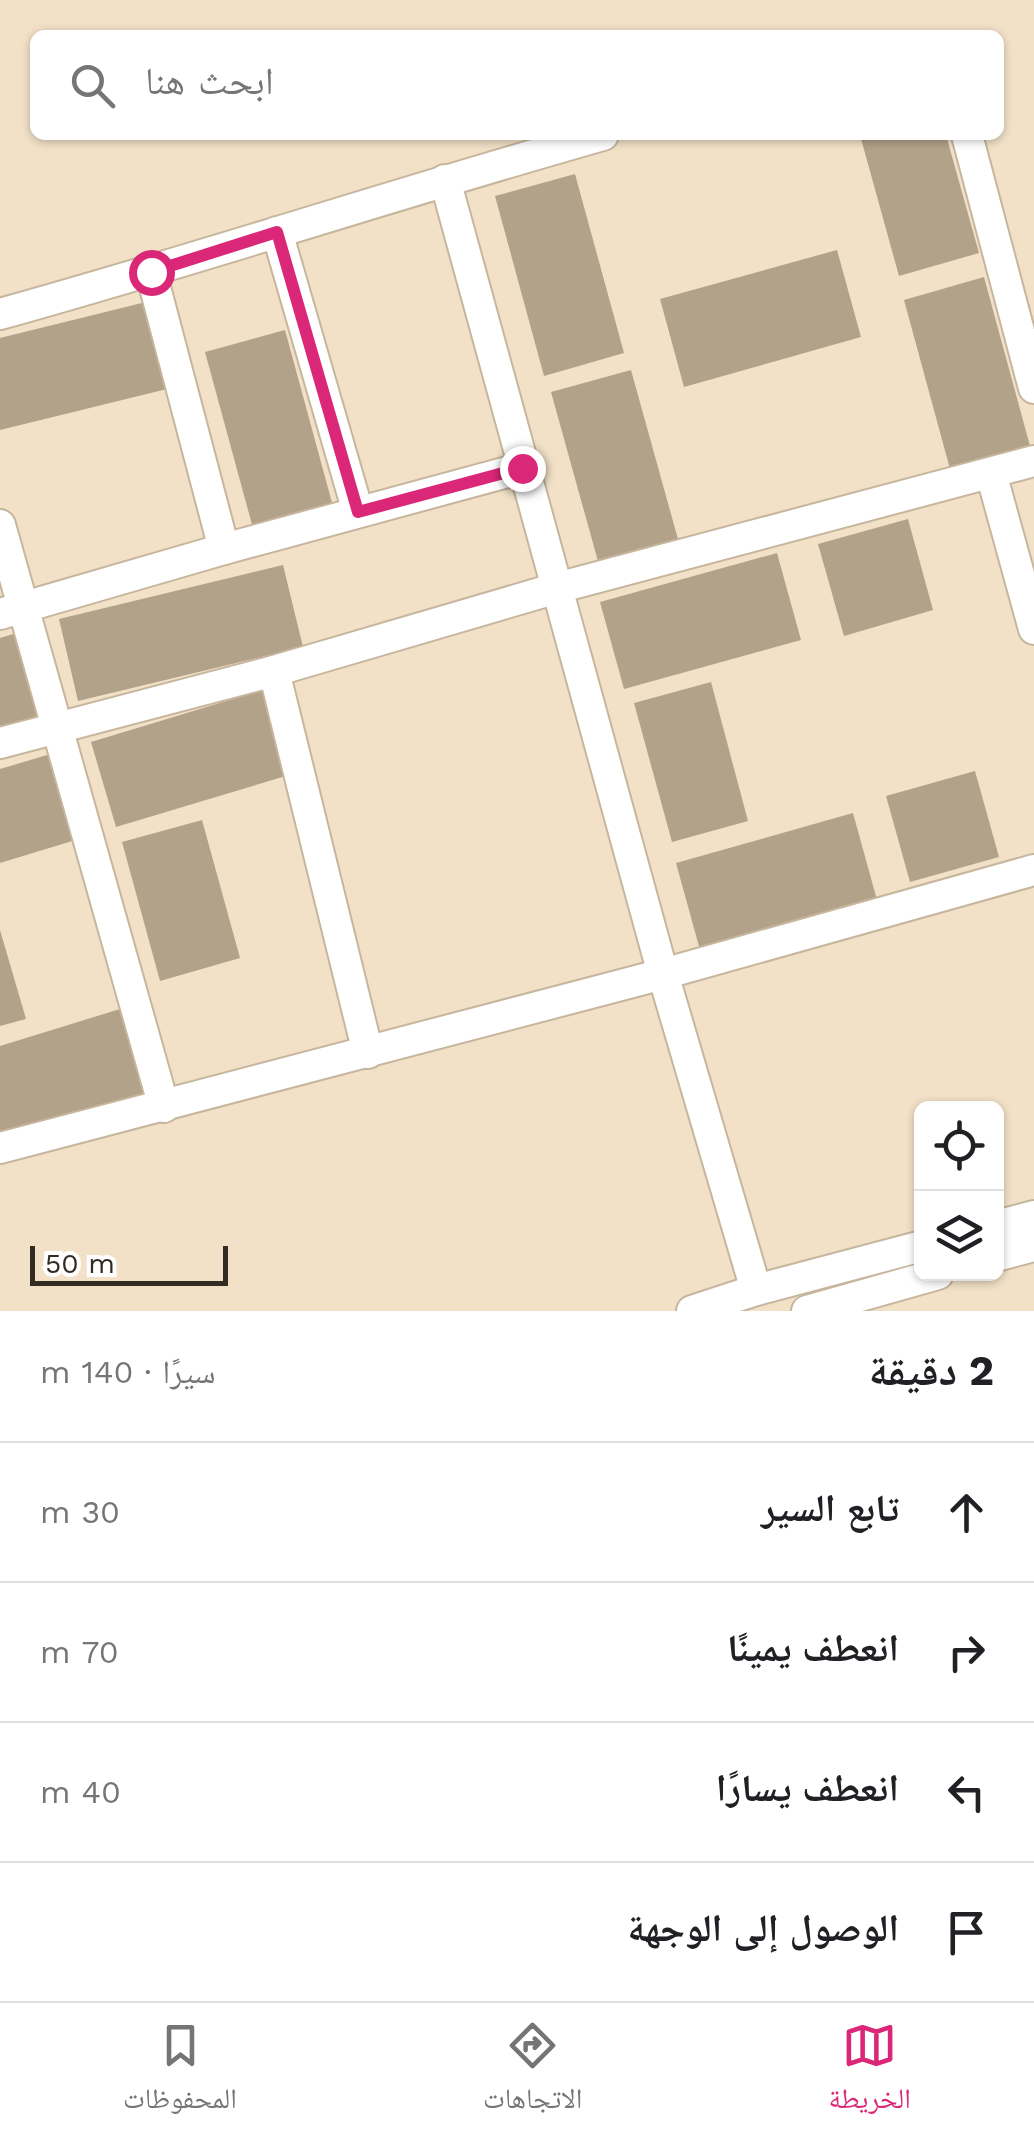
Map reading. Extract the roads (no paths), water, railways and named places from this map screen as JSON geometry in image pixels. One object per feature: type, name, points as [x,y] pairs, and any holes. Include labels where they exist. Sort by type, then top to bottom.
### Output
[{"type":"street","points":[[0,314],[585,140]]},
{"type":"street","points":[[969,140],[1027,335],[1034,388]]},
{"type":"street","points":[[445,180],[662,974],[756,1290]]},
{"type":"street","points":[[277,232],[358,512]]},
{"type":"street","points":[[151,272],[224,549]]},
{"type":"street","points":[[0,743],[274,672],[557,588],[1034,461]]},
{"type":"street","points":[[12,611],[522,468]]},
{"type":"street","points":[[991,473],[1034,629]]},
{"type":"street","points":[[0,525],[12,611],[59,728],[164,1107]]},
{"type":"street","points":[[274,672],[368,1052]]},
{"type":"street","points":[[0,1148],[662,974],[1034,870]]},
{"type":"street","points":[[1004,1224],[1034,1216]]},
{"type":"street","points":[[1004,1254],[1034,1246]]},
{"type":"street","points":[[692,1311],[914,1248]]},
{"type":"street","points":[[815,1310],[914,1281]]}]
